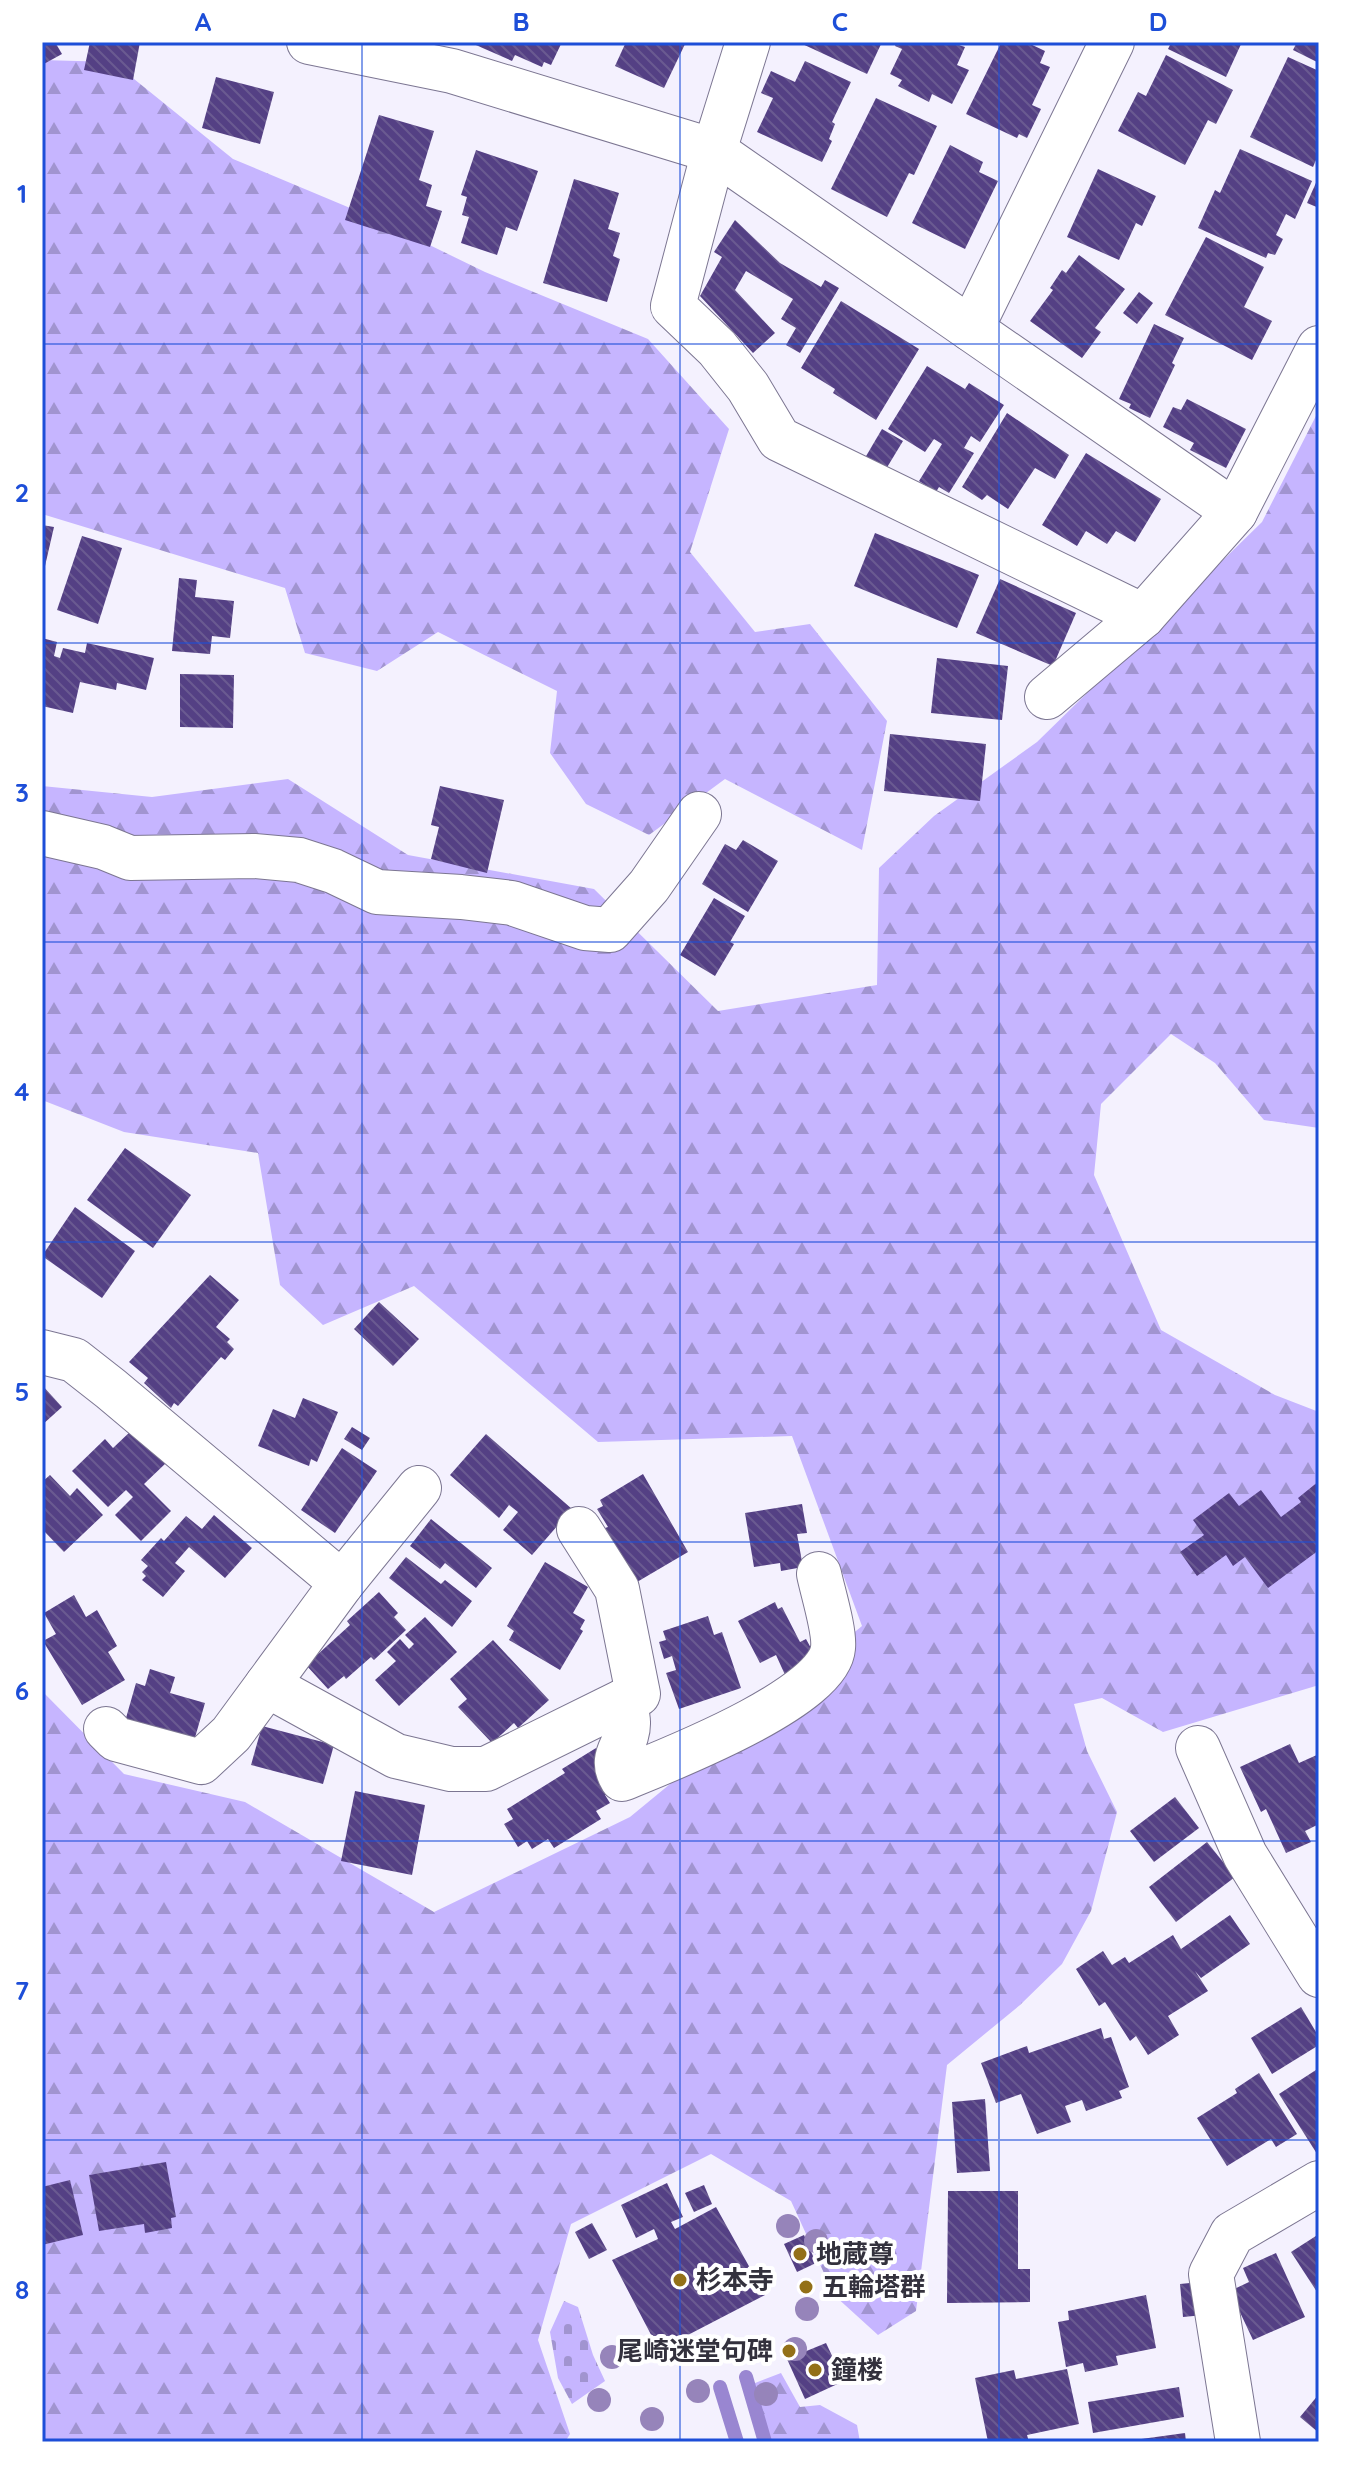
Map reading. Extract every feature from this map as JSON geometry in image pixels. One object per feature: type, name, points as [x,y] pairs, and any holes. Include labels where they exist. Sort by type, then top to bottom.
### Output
[{"type":"street","points":[[309,42],[452,71],[714,151],[1235,512]]},
{"type":"street","points":[[748,42],[714,151],[673,306],[717,348],[748,387],[779,439],[1143,616]]},
{"type":"street","points":[[971,329],[1112,42]]},
{"type":"street","points":[[1047,697],[1143,616],[1235,512],[1319,348]]},
{"type":"street","points":[[42,833],[103,847],[130,858],[254,856],[299,860],[333,871],[377,892],[512,903],[585,928],[610,930],[649,886],[699,814]]},
{"type":"street","points":[[42,1352],[74,1360],[342,1583]]},
{"type":"street","points":[[106,1729],[116,1739],[201,1762],[231,1734],[342,1583],[419,1488]]},
{"type":"street","points":[[267,1685],[396,1756],[451,1769],[486,1769],[624,1701],[638,1694],[617,1589],[579,1529]]},
{"type":"street","points":[[624,1701],[629,1722],[615,1768],[622,1779],[769,1711],[809,1684],[828,1664],[834,1647],[819,1574]]},
{"type":"street","points":[[1198,1748],[1245,1855],[1319,1975]]},
{"type":"street","points":[[1238,2442],[1211,2274],[1232,2234],[1319,2183]]},
{"type":"green space","points":[[42,60],[113,62],[233,159],[374,218],[485,272],[648,339],[729,429],[690,552],[755,632],[810,624],[887,721],[862,850],[725,779],[649,835],[586,804],[550,753],[557,691],[438,632],[377,671],[305,653],[285,588],[42,514]]},
{"type":"green space","points":[[1319,410],[1319,1128],[1264,1120],[1215,1063],[1171,1034],[1101,1104],[1094,1175],[1161,1330],[1275,1395],[1319,1412],[1319,1685],[1163,1732],[1102,1698],[1074,1704],[1087,1751],[1117,1812],[1091,1911],[1062,1964],[1020,2005],[947,2065],[916,2311],[878,2335],[834,2295],[791,2201],[711,2154],[571,2224],[538,2340],[570,2434],[565,2442],[42,2442],[42,1691],[124,1774],[245,1802],[434,1912],[630,1817],[862,1626],[792,1436],[598,1442],[414,1286],[323,1325],[280,1285],[258,1153],[124,1132],[42,1100],[42,786],[152,797],[288,779],[408,855],[594,889],[718,1011],[877,985],[879,868],[934,816],[1037,742],[1262,522]]},
{"type":"green space","points":[[564,2301],[578,2307],[605,2381],[572,2404],[558,2378],[550,2332]]},
{"type":"green space","points":[[781,2373],[800,2407],[820,2405],[857,2425],[860,2442],[766,2442],[750,2385]]},
{"type":"building","points":[[42,42],[55,42],[62,54],[42,65]]},
{"type":"building","points":[[90,42],[140,42],[133,80],[84,70]]},
{"type":"building","points":[[469,42],[562,42],[551,65],[544,62],[542,67],[515,55],[512,61]]},
{"type":"building","points":[[626,42],[686,42],[664,88],[615,66]]},
{"type":"building","points":[[798,42],[882,42],[867,74]]},
{"type":"building","points":[[897,42],[961,42],[959,45],[965,47],[957,65],[969,70],[952,104],[932,94],[929,102],[898,86],[902,80],[890,74],[902,49],[895,46]]},
{"type":"building","points":[[1006,42],[1026,42],[1045,51],[1040,63],[1050,67],[1032,105],[1041,109],[1027,138],[1019,134],[1017,138],[966,114],[1001,43],[1005,45]]},
{"type":"building","points":[[1165,42],[1242,42],[1226,77],[1168,49],[1170,45]]},
{"type":"building","points":[[1297,42],[1319,42],[1319,63],[1293,50]]},
{"type":"building","points":[[1166,55],[1233,90],[1216,124],[1208,120],[1185,165],[1118,131],[1138,92],[1146,96]]},
{"type":"building","points":[[1288,57],[1319,71],[1319,153],[1313,167],[1250,137]]},
{"type":"building","points":[[805,61],[851,82],[832,122],[835,124],[829,139],[832,141],[822,162],[757,132],[773,98],[761,93],[771,71],[795,82]]},
{"type":"building","points":[[216,77],[274,92],[260,144],[202,128]]},
{"type":"building","points":[[876,98],[937,126],[914,175],[909,173],[887,217],[831,189]]},
{"type":"building","points":[[379,115],[434,131],[419,180],[432,185],[426,206],[442,211],[430,247],[345,220]]},
{"type":"building","points":[[950,145],[983,162],[979,172],[998,181],[965,249],[912,223]]},
{"type":"building","points":[[1240,149],[1312,181],[1295,219],[1286,214],[1276,235],[1283,239],[1275,255],[1268,253],[1266,258],[1198,228],[1215,190],[1220,193]]},
{"type":"building","points":[[476,150],[538,171],[517,231],[506,227],[497,255],[461,243],[469,217],[462,215],[467,197],[461,195]]},
{"type":"building","points":[[1098,169],[1156,196],[1142,226],[1136,223],[1119,260],[1067,237]]},
{"type":"building","points":[[1319,176],[1319,208],[1307,203]]},
{"type":"building","points":[[574,179],[619,193],[608,229],[620,233],[613,256],[620,259],[607,302],[543,283]]},
{"type":"building","points":[[735,220],[780,263],[821,287],[825,280],[839,288],[800,353],[786,345],[796,328],[781,319],[793,299],[746,271],[735,290],[775,333],[753,353],[700,296],[722,257],[714,252]]},
{"type":"building","points":[[1206,237],[1264,267],[1244,307],[1272,321],[1252,360],[1165,315]]},
{"type":"building","points":[[1079,255],[1125,289],[1095,328],[1101,332],[1082,358],[1030,321],[1053,290],[1050,288],[1062,270],[1066,273]]},
{"type":"building","points":[[1139,292],[1153,303],[1137,324],[1123,313]]},
{"type":"building","points":[[841,301],[919,349],[876,420],[801,368]]},
{"type":"building","points":[[1154,324],[1184,338],[1150,418],[1129,408],[1131,404],[1119,399]]},
{"type":"building","points":[[927,366],[965,389],[969,383],[1004,405],[980,442],[971,436],[964,448],[974,453],[949,493],[939,487],[936,492],[919,481],[942,444],[934,439],[925,452],[888,429]]},
{"type":"building","points":[[1187,399],[1246,429],[1226,468],[1190,450],[1194,443],[1163,427],[1173,407],[1181,410]]},
{"type":"building","points":[[1007,413],[1069,455],[1055,479],[1035,468],[1008,509],[987,495],[982,500],[962,487]]},
{"type":"building","points":[[882,429],[903,441],[883,474],[862,463]]},
{"type":"building","points":[[1086,453],[1161,499],[1135,542],[1116,531],[1107,544],[1086,531],[1077,546],[1042,525]]},
{"type":"building","points":[[42,525],[54,527],[45,566],[42,565]]},
{"type":"building","points":[[875,533],[979,575],[957,628],[854,586]]},
{"type":"building","points":[[82,536],[122,548],[98,624],[57,610]]},
{"type":"building","points":[[179,578],[197,580],[195,597],[234,601],[230,638],[212,636],[210,654],[172,651]]},
{"type":"building","points":[[1000,579],[1076,613],[1053,666],[976,633]]},
{"type":"building","points":[[42,638],[57,642],[54,656],[60,658],[63,648],[85,653],[87,643],[154,658],[146,690],[117,683],[116,690],[80,682],[73,713],[42,706]]},
{"type":"building","points":[[937,658],[1008,666],[1002,720],[931,713]]},
{"type":"building","points":[[180,674],[234,675],[233,728],[180,727]]},
{"type":"building","points":[[890,734],[986,744],[980,801],[884,791]]},
{"type":"building","points":[[440,786],[504,800],[487,873],[431,859],[439,827],[431,825]]},
{"type":"building","points":[[743,840],[778,861],[748,912],[702,884],[725,844],[736,850]]},
{"type":"building","points":[[714,898],[745,916],[730,942],[734,944],[715,976],[680,955]]},
{"type":"building","points":[[125,1148],[191,1195],[153,1248],[87,1200]]},
{"type":"building","points":[[75,1207],[135,1251],[102,1298],[42,1256]]},
{"type":"building","points":[[210,1275],[239,1300],[216,1327],[230,1339],[227,1342],[234,1349],[225,1360],[221,1357],[178,1406],[174,1403],[171,1408],[144,1383],[148,1378],[129,1362]]},
{"type":"building","points":[[379,1302],[419,1339],[393,1366],[354,1329]]},
{"type":"building","points":[[42,1385],[62,1407],[42,1425]]},
{"type":"building","points":[[303,1398],[338,1412],[317,1462],[311,1459],[309,1466],[258,1446],[273,1409],[295,1418]]},
{"type":"building","points":[[352,1427],[370,1438],[362,1450],[344,1439]]},
{"type":"building","points":[[133,1429],[166,1463],[144,1484],[171,1511],[141,1541],[115,1515],[133,1497],[126,1490],[108,1507],[72,1471],[105,1439],[113,1448]]},
{"type":"building","points":[[486,1434],[572,1509],[532,1555],[503,1530],[518,1512],[509,1505],[499,1518],[450,1475]]},
{"type":"building","points":[[342,1448],[377,1471],[335,1533],[301,1510]]},
{"type":"building","points":[[643,1474],[688,1552],[637,1582],[597,1509],[603,1506],[600,1500]]},
{"type":"building","points":[[50,1475],[70,1496],[77,1488],[103,1515],[64,1552],[42,1529],[42,1482]]},
{"type":"building","points":[[1319,1481],[1319,1550],[1268,1588],[1245,1557],[1233,1566],[1226,1555],[1197,1576],[1180,1552],[1204,1535],[1193,1520],[1229,1493],[1239,1506],[1261,1490],[1281,1517],[1301,1502],[1298,1498]]},
{"type":"building","points":[[802,1504],[807,1533],[797,1534],[803,1567],[781,1571],[780,1563],[754,1567],[745,1513]]},
{"type":"building","points":[[214,1515],[252,1548],[225,1578],[189,1547],[175,1563],[185,1571],[163,1597],[142,1580],[146,1576],[142,1572],[148,1566],[141,1560],[161,1538],[164,1541],[186,1516],[202,1529]]},
{"type":"building","points":[[431,1519],[492,1568],[476,1588],[445,1563],[440,1569],[410,1546]]},
{"type":"building","points":[[406,1557],[441,1584],[445,1580],[472,1601],[452,1627],[389,1578]]},
{"type":"building","points":[[545,1562],[588,1587],[573,1613],[585,1620],[580,1629],[583,1631],[560,1670],[509,1640],[514,1631],[507,1626]]},
{"type":"building","points":[[379,1592],[398,1613],[394,1617],[406,1630],[374,1660],[371,1657],[346,1679],[344,1676],[328,1689],[306,1665],[350,1625],[347,1621]]},
{"type":"building","points":[[74,1595],[86,1617],[97,1610],[117,1646],[108,1652],[125,1680],[82,1705],[43,1641],[56,1634],[44,1613]]},
{"type":"building","points":[[775,1602],[778,1609],[782,1607],[800,1642],[806,1639],[818,1661],[786,1677],[776,1655],[760,1663],[738,1621]]},
{"type":"building","points":[[708,1616],[714,1635],[722,1632],[741,1688],[679,1709],[666,1673],[676,1670],[672,1656],[664,1659],[659,1642],[666,1640],[663,1631]]},
{"type":"building","points":[[425,1617],[457,1652],[399,1706],[375,1680],[396,1661],[387,1652],[400,1639],[409,1649],[414,1644],[405,1635]]},
{"type":"building","points":[[493,1640],[549,1700],[518,1728],[514,1723],[492,1743],[458,1707],[467,1699],[450,1679]]},
{"type":"building","points":[[150,1669],[175,1677],[170,1693],[205,1703],[194,1741],[124,1725],[136,1683],[145,1686]]},
{"type":"building","points":[[262,1726],[334,1745],[323,1784],[251,1765]]},
{"type":"building","points":[[1290,1744],[1299,1763],[1319,1754],[1319,1824],[1305,1831],[1311,1842],[1286,1853],[1266,1809],[1261,1812],[1240,1767]]},
{"type":"building","points":[[596,1748],[615,1780],[616,1789],[605,1795],[610,1803],[596,1811],[601,1819],[554,1848],[548,1839],[532,1849],[527,1841],[518,1847],[504,1824],[513,1819],[507,1809],[565,1773],[562,1769]]},
{"type":"building","points":[[355,1791],[425,1805],[412,1875],[341,1861]]},
{"type":"building","points":[[1175,1797],[1199,1828],[1154,1862],[1130,1831]]},
{"type":"building","points":[[1207,1842],[1235,1877],[1176,1922],[1149,1887]]},
{"type":"building","points":[[1230,1915],[1250,1944],[1201,1978],[1195,1971],[1208,1991],[1168,2016],[1179,2035],[1148,2055],[1136,2036],[1130,2041],[1105,2002],[1099,2006],[1076,1969],[1103,1951],[1112,1965],[1125,1957],[1129,1963],[1173,1935],[1181,1949]]},
{"type":"building","points":[[1301,2007],[1319,2037],[1319,2045],[1272,2074],[1251,2038]]},
{"type":"building","points":[[1101,2028],[1104,2039],[1111,2037],[1129,2087],[1119,2091],[1122,2098],[1086,2111],[1082,2100],[1065,2106],[1071,2122],[1037,2134],[1021,2094],[996,2103],[981,2063],[1027,2046],[1029,2053]]},
{"type":"building","points":[[1319,2068],[1319,2157],[1279,2094]]},
{"type":"building","points":[[1259,2073],[1297,2134],[1276,2147],[1271,2139],[1227,2166],[1197,2118],[1237,2093],[1235,2089]]},
{"type":"building","points":[[985,2099],[990,2171],[957,2173],[952,2102]]},
{"type":"building","points":[[166,2162],[176,2217],[171,2218],[172,2228],[145,2233],[144,2224],[99,2231],[89,2175]]},
{"type":"building","points":[[70,2180],[83,2235],[42,2245],[42,2187]]},
{"type":"building","points":[[667,2183],[683,2217],[671,2222],[675,2229],[716,2207],[765,2295],[659,2350],[612,2260],[658,2239],[654,2229],[636,2238],[621,2205]]},
{"type":"building","points":[[704,2185],[712,2204],[694,2212],[685,2193]]},
{"type":"building","points":[[948,2191],[1018,2191],[1018,2269],[1030,2269],[1030,2302],[947,2303]]},
{"type":"building","points":[[592,2223],[607,2250],[589,2259],[575,2232]]},
{"type":"building","points":[[1319,2234],[1319,2295],[1291,2252]]},
{"type":"building","name":"地蔵尊","points":[[804,2235],[816,2263],[797,2272],[784,2244]]},
{"type":"building","points":[[1276,2253],[1305,2317],[1253,2340],[1230,2291],[1249,2282],[1243,2268]]},
{"type":"building","points":[[1200,2282],[1204,2315],[1183,2317],[1180,2284]]},
{"type":"building","points":[[1146,2295],[1156,2348],[1116,2356],[1118,2365],[1085,2372],[1083,2363],[1066,2367],[1058,2322],[1069,2320],[1068,2311]]},
{"type":"building","name":"鐘楼","points":[[826,2343],[844,2381],[805,2399],[787,2359]]},
{"type":"building","points":[[1067,2369],[1079,2424],[1027,2435],[1029,2442],[988,2442],[975,2378],[1014,2370],[1016,2379]]},
{"type":"building","points":[[1179,2387],[1184,2417],[1093,2433],[1088,2402]]},
{"type":"building","points":[[1319,2394],[1319,2433],[1300,2417]]},
{"type":"building","points":[[1185,2433],[1186,2442],[1134,2440]]},
{"type":"waterway","points":[[746,2377],[765,2442]]},
{"type":"waterway","points":[[720,2387],[737,2442]]},
{"type":"place","name":"地蔵尊","points":[[800,2254]]},
{"type":"place","name":"杉本寺","points":[[680,2280]]},
{"type":"place","name":"五輪塔群","points":[[806,2287]]},
{"type":"place","name":"尾崎迷堂句碑","points":[[789,2351]]},
{"type":"place","name":"鐘楼","points":[[815,2370]]}]
